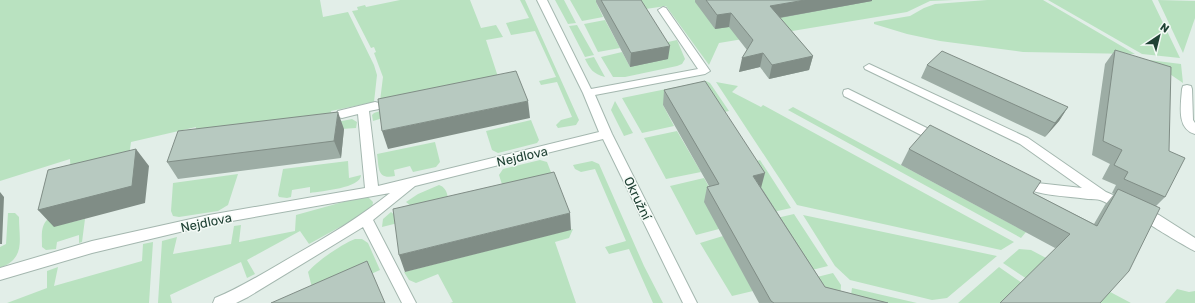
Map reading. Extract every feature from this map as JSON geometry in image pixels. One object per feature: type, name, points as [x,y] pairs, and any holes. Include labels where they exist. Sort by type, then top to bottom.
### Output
[{"type":"street","name":"Okružní","points":[[542,0],[588,93],[606,134],[690,303]]},
{"type":"street","points":[[588,93],[706,71],[663,10]]},
{"type":"street","points":[[869,67],[1024,141],[1101,195],[1154,219],[1195,245]]},
{"type":"street","points":[[1187,89],[1187,121],[1195,130]]},
{"type":"street","points":[[848,93],[952,145]]},
{"type":"street","points":[[342,114],[375,106]]},
{"type":"street","points":[[363,109],[372,191]]},
{"type":"street","name":"Nejdlova","points":[[0,274],[92,247],[209,220],[372,191],[606,134]]},
{"type":"street","points":[[1014,176],[1035,187],[1101,195]]},
{"type":"street","name":"Nejdlova","points":[[220,303],[243,293],[366,219],[414,181]]},
{"type":"street","points":[[366,219],[409,303]]},
{"type":"green space","points":[[0,0],[320,0],[323,17],[348,12],[374,65],[377,75],[374,102],[331,111],[332,123],[352,119],[357,122],[356,128],[195,139],[196,127],[131,142],[128,164],[149,166],[42,194],[43,191],[71,177],[70,159],[0,181]]},
{"type":"green space","points":[[400,0],[470,0],[481,28],[496,25],[503,37],[486,40],[500,83],[373,121],[372,115],[374,113],[389,108],[380,101],[383,77],[374,53],[376,52],[374,47],[371,48],[352,11],[358,10],[357,7],[365,5],[366,7]]},
{"type":"green space","points":[[520,0],[525,0],[579,120],[576,125],[558,128],[556,125],[561,120],[572,117],[557,82],[541,85],[539,81],[556,77],[535,31],[511,35],[506,23],[529,18]]},
{"type":"green space","points":[[555,0],[564,0],[576,23],[568,24]]},
{"type":"green space","points":[[570,0],[609,0],[596,2],[603,17],[582,21]]},
{"type":"green space","points":[[632,0],[954,0],[930,1],[907,12],[719,43],[709,65],[666,6],[639,10]]},
{"type":"green space","points":[[987,0],[1043,0],[1135,54],[1023,52],[940,41],[907,34],[874,24],[874,22],[910,16],[935,4]]},
{"type":"green space","points":[[1048,0],[1152,0],[1180,58],[1142,54]]},
{"type":"green space","points":[[1158,0],[1195,1],[1195,18],[1183,53]]},
{"type":"green space","points":[[605,20],[620,48],[598,52],[584,24]]},
{"type":"green space","points":[[577,25],[594,55],[585,57],[569,26]]},
{"type":"green space","points":[[677,40],[685,59],[682,64],[677,66],[625,77],[613,77],[601,57],[622,52],[630,67],[659,44]]},
{"type":"green space","points":[[594,57],[605,77],[592,71],[585,59]]},
{"type":"green space","points":[[1149,60],[1181,64],[1183,83]]},
{"type":"green space","points":[[706,81],[710,83],[729,111],[714,114],[663,105],[674,126],[642,133],[622,98]]},
{"type":"green space","points":[[716,82],[738,86],[732,92],[761,107],[763,105],[1014,242],[1001,250],[797,205]]},
{"type":"green space","points":[[615,101],[633,133],[624,136],[611,110]]},
{"type":"green space","points":[[793,107],[1026,232],[1021,238],[788,110]]},
{"type":"green space","points":[[531,120],[539,140],[537,143],[498,153],[492,150],[486,131]]},
{"type":"green space","points":[[677,131],[701,172],[666,179],[644,138]]},
{"type":"green space","points":[[435,142],[440,162],[436,167],[413,172],[410,166],[394,170],[395,176],[389,177],[380,172],[377,154]]},
{"type":"green space","points":[[540,160],[547,162],[556,185],[506,197],[499,175],[503,169]]},
{"type":"green space","points":[[760,160],[791,208],[764,214],[746,164]]},
{"type":"green space","points":[[348,161],[349,178],[361,175],[355,183],[331,190],[310,193],[310,187],[292,190],[291,197],[279,197],[278,195],[283,169]]},
{"type":"green space","points":[[592,161],[599,164],[644,266],[663,303],[653,303],[629,249],[609,254],[605,247],[626,241],[595,169],[581,172],[575,169],[573,165]]},
{"type":"green space","points":[[238,174],[228,205],[218,211],[179,217],[173,216],[171,211],[173,183]]},
{"type":"green space","points":[[704,178],[716,199],[719,229],[696,235],[670,186]]},
{"type":"green space","points":[[439,185],[445,189],[450,210],[382,227],[383,219],[391,212],[397,217],[411,206],[406,202],[418,194]]},
{"type":"green space","points":[[361,197],[368,197],[373,202],[372,208],[369,211],[309,244],[300,231],[247,260],[255,274],[247,278],[241,262],[170,295],[172,303],[158,303],[162,241],[177,237],[173,254],[231,244],[234,226],[241,225],[239,242],[295,231],[296,215]]},
{"type":"green space","points":[[8,213],[15,213],[19,217],[20,241],[17,254],[14,259],[0,268],[0,247],[6,244]]},
{"type":"green space","points":[[794,214],[828,266],[800,273],[768,220]]},
{"type":"green space","points":[[803,215],[997,256],[947,298],[932,300],[850,280],[835,266]]},
{"type":"green space","points":[[49,218],[54,226],[85,219],[82,242],[79,243],[79,235],[57,242],[56,249],[46,250],[42,247],[42,231],[44,224]]},
{"type":"green space","points":[[573,229],[569,238],[555,242],[576,303],[450,303],[453,302],[438,274],[416,283],[409,280],[404,272]]},
{"type":"green space","points":[[723,236],[753,291],[732,296],[700,243]]},
{"type":"green space","points":[[355,239],[362,239],[368,243],[380,270],[315,299],[308,272],[330,253]]},
{"type":"green space","points":[[153,242],[149,303],[7,303],[47,288],[47,271],[58,267],[54,286],[142,261],[143,244]]},
{"type":"green space","points":[[1019,249],[1031,250],[1131,303],[1099,303],[1027,279],[1003,263]]},
{"type":"green space","points":[[999,267],[1022,283],[1003,303],[958,303]]},
{"type":"green space","points":[[833,273],[841,285],[840,303],[805,280]]},
{"type":"green space","points":[[852,288],[917,303],[850,303]]},
{"type":"green space","points":[[1177,289],[1189,292],[1195,291],[1195,303],[1165,303]]},
{"type":"building","points":[[601,0],[641,0],[670,46],[631,53]]},
{"type":"building","points":[[706,0],[805,0],[770,6],[813,56],[772,65],[763,53],[742,58],[753,40],[731,13],[717,15]]},
{"type":"building","points":[[1115,50],[1171,67],[1169,151],[1185,158],[1165,197],[1124,179],[1128,172],[1114,165],[1122,150],[1103,141]]},
{"type":"building","points":[[942,51],[1068,107],[1055,123],[927,65]]},
{"type":"building","points":[[516,71],[528,101],[382,131],[378,99]]},
{"type":"building","points":[[705,81],[765,173],[753,176],[825,287],[888,303],[774,303],[771,301],[707,187],[719,184],[664,90]]},
{"type":"building","points":[[338,112],[334,141],[167,162],[178,131]]},
{"type":"building","points":[[930,125],[1041,181],[1033,193],[1097,226],[1118,189],[1160,208],[1129,271],[1100,303],[1000,303],[1070,234],[909,149]]},
{"type":"building","points":[[136,149],[132,186],[38,210],[48,170]]},
{"type":"building","points":[[554,172],[570,213],[399,255],[393,209]]},
{"type":"building","points":[[367,261],[385,303],[271,303]]}]
